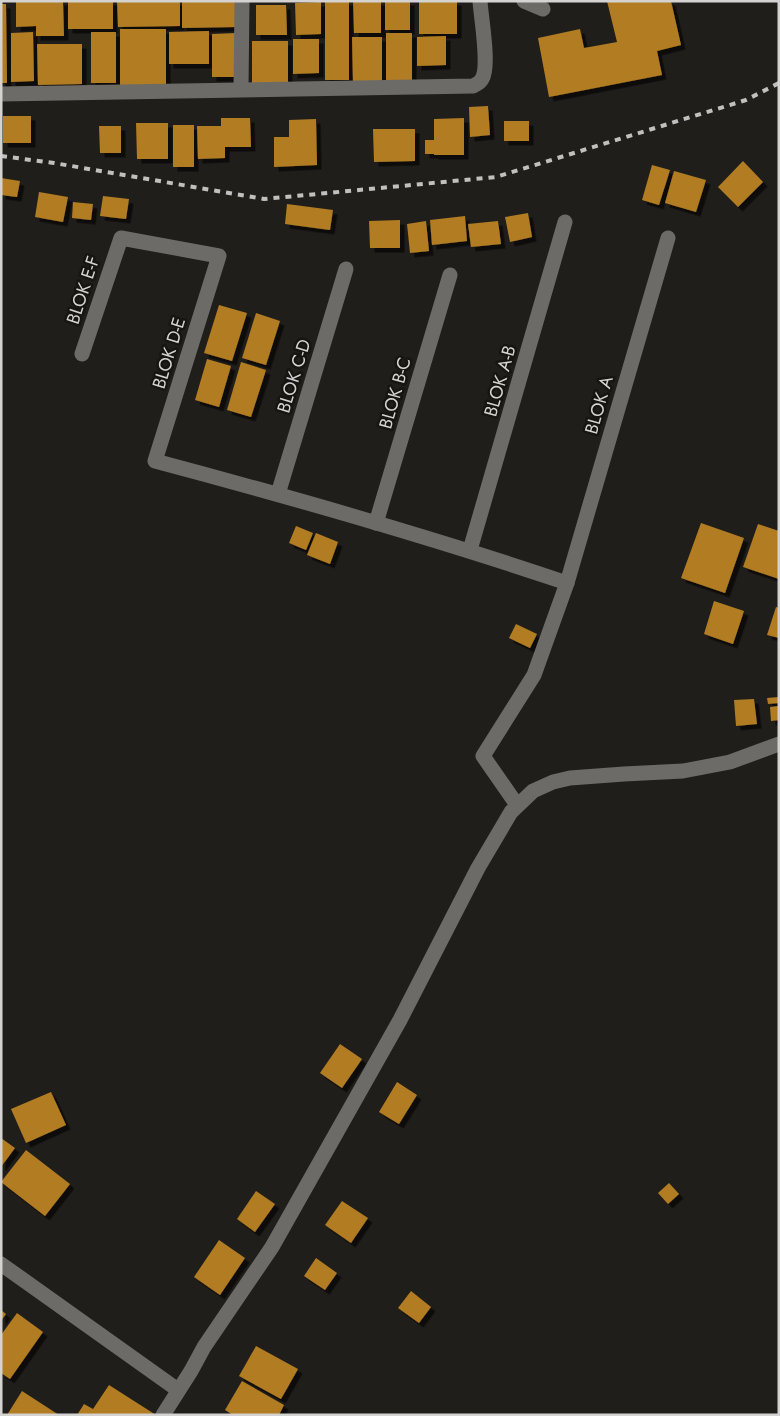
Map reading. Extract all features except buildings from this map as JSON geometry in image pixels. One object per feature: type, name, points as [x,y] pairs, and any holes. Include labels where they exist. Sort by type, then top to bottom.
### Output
[{"type":"street","points":[[241,89],[242,1]]},
{"type":"street","points":[[1,94],[473,86],[482,80],[486,62],[480,1]]},
{"type":"street","points":[[524,1],[543,9]]},
{"type":"street","name":"BLOK A-B","points":[[470,550],[566,222]]},
{"type":"street","name":"BLOK E-F","points":[[82,354],[121,238],[219,256]]},
{"type":"street","name":"BLOK A","points":[[517,805],[483,756],[534,674],[567,583],[668,238]]},
{"type":"street","name":"BLOK D-E","points":[[219,256],[155,461],[278,494]]},
{"type":"street","name":"BLOK C-D","points":[[278,494],[346,269]]},
{"type":"street","name":"BLOK B-C","points":[[376,523],[450,275]]},
{"type":"street","points":[[278,494],[470,550],[567,583]]},
{"type":"street","points":[[163,1415],[204,1347],[272,1247],[400,1020],[487,851],[517,805],[533,791],[553,782],[570,778],[683,771],[730,762],[779,744]]},
{"type":"street","points":[[1,1264],[178,1390]]},
{"type":"railway","points":[[1,156],[54,163],[264,199],[496,177],[746,100],[779,83]]}]
